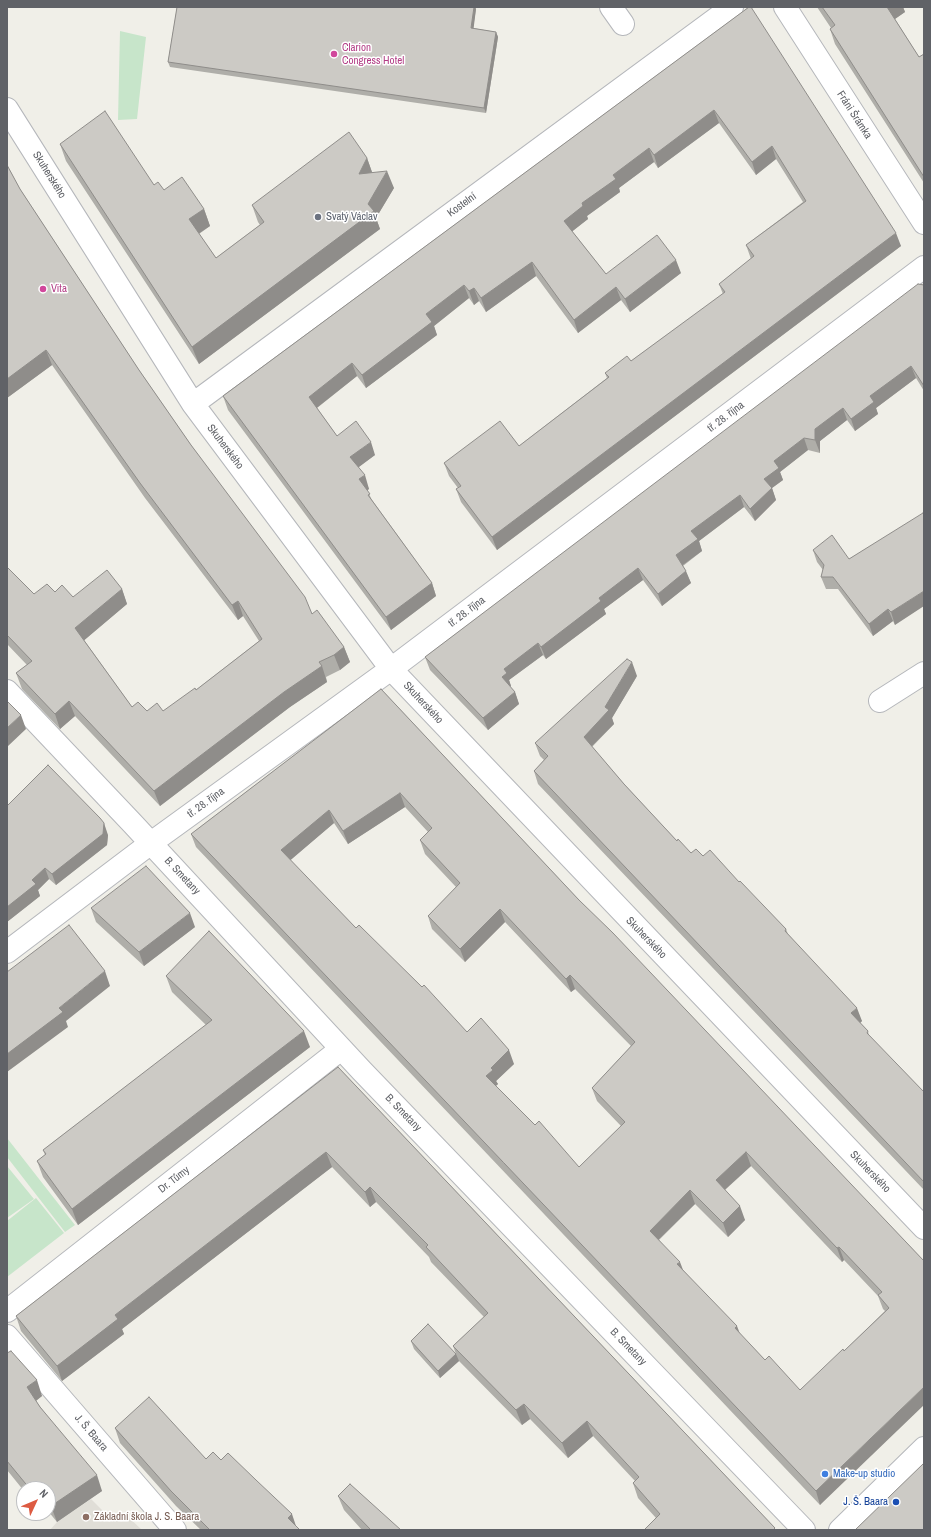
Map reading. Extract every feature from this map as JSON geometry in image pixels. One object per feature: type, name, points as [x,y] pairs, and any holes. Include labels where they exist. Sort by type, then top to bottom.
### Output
[{"type":"street","name":"Kostelní","points":[[193,404],[732,7]]},
{"type":"street","name":"Fráni Šrámka","points":[[785,7],[924,223]]},
{"type":"street","name":"Skuherského","points":[[7,109],[193,404],[391,669],[924,1228]]},
{"type":"street","name":"tř. 28. října","points":[[7,952],[151,843],[391,669],[924,267]]},
{"type":"street","points":[[880,701],[924,674]]},
{"type":"street","name":"B. Smetany","points":[[7,691],[151,843],[341,1049],[804,1530]]},
{"type":"street","name":"Dr. Tůmy","points":[[7,1311],[341,1049]]},
{"type":"street","name":"J. Š. Baara","points":[[7,1336],[175,1530]]},
{"type":"street","points":[[840,1530],[924,1448]]},
{"type":"shaded area","name":"Základní škola J. S. Baara","points":[[91,1499],[113,1521],[123,1512],[142,1530],[50,1530],[57,1522]]},
{"type":"green space","points":[[120,31],[146,37],[137,119],[118,120]]},
{"type":"green space","points":[[7,1138],[75,1225],[65,1232],[7,1157]]},
{"type":"green space","points":[[7,1166],[34,1199],[7,1218]]},
{"type":"green space","points":[[36,1198],[64,1233],[7,1277],[7,1221]]},
{"type":"building","name":"Clarion Congress Hotel","points":[[177,7],[474,7],[471,28],[496,32],[484,108],[168,62]]},
{"type":"building","points":[[751,7],[896,233],[492,537],[456,489],[461,486],[444,463],[500,421],[519,446],[609,377],[605,373],[627,356],[631,361],[725,292],[719,284],[754,256],[746,245],[806,201],[772,146],[752,162],[714,110],[654,155],[649,148],[613,175],[616,179],[582,203],[583,206],[564,221],[606,274],[657,235],[676,260],[625,299],[616,287],[574,320],[532,262],[481,298],[474,288],[469,291],[464,285],[426,314],[432,322],[362,375],[352,363],[309,397],[337,436],[356,421],[371,442],[350,457],[365,475],[359,479],[370,494],[368,495],[432,583],[386,617],[223,396]]},
{"type":"building","points":[[822,7],[887,7],[919,57],[924,54],[924,177],[830,29],[835,25]]},
{"type":"building","points":[[105,111],[154,185],[158,182],[164,190],[182,177],[204,209],[189,219],[216,258],[264,222],[252,205],[349,132],[367,158],[359,174],[387,171],[368,204],[374,211],[192,347],[60,144]]},
{"type":"building","points":[[7,165],[20,189],[139,370],[191,445],[305,597],[312,614],[317,610],[344,647],[334,655],[319,662],[322,666],[284,692],[154,791],[69,701],[55,714],[16,673],[32,661],[7,635],[7,567],[34,594],[47,584],[55,592],[62,585],[73,597],[107,570],[122,589],[75,628],[132,707],[138,702],[147,711],[157,703],[163,711],[195,688],[196,690],[262,639],[238,601],[232,605],[140,483],[46,350],[7,379]]},
{"type":"building","points":[[918,284],[924,285],[924,386],[911,366],[870,396],[874,402],[851,419],[843,408],[815,429],[815,440],[804,438],[774,461],[779,468],[764,479],[772,488],[750,509],[740,495],[691,531],[698,539],[676,555],[686,571],[658,594],[638,568],[599,598],[601,601],[541,647],[538,643],[504,669],[507,673],[502,677],[515,692],[483,718],[425,657]]},
{"type":"building","points":[[923,513],[924,591],[891,612],[888,609],[869,624],[833,577],[821,577],[824,565],[813,550],[832,535],[849,559]]},
{"type":"building","points":[[627,659],[632,662],[605,707],[609,710],[584,737],[624,784],[677,841],[678,839],[691,853],[696,849],[703,856],[710,850],[739,882],[740,881],[786,929],[785,931],[857,1008],[851,1013],[868,1031],[867,1033],[924,1092],[924,1182],[534,771],[548,756],[535,743]]},
{"type":"building","points":[[381,689],[579,900],[613,933],[924,1261],[924,1387],[816,1491],[191,834]],"holes":[[[400,793],[432,828],[420,840],[460,883],[428,916],[460,949],[500,909],[566,979],[570,975],[635,1042],[592,1088],[625,1122],[579,1167],[539,1121],[535,1125],[486,1076],[493,1070],[491,1068],[509,1050],[481,1018],[467,1032],[424,985],[422,987],[359,925],[356,928],[281,850],[329,810],[343,831]],[[746,1152],[837,1248],[839,1247],[882,1292],[878,1295],[889,1308],[800,1390],[769,1356],[765,1360],[735,1328],[737,1326],[677,1264],[680,1262],[650,1231],[690,1190],[723,1223],[740,1206],[716,1180]]]},
{"type":"building","points":[[7,701],[21,715],[7,728]]},
{"type":"building","points":[[48,765],[104,823],[103,834],[52,874],[45,868],[32,880],[36,884],[7,907],[7,806]]},
{"type":"building","points":[[146,866],[190,913],[139,952],[91,908]]},
{"type":"building","points":[[69,925],[105,971],[59,1008],[63,1012],[7,1054],[7,972]]},
{"type":"building","points":[[209,931],[304,1031],[72,1209],[37,1161],[46,1154],[43,1150],[212,1020],[166,976]]},
{"type":"building","points":[[338,1067],[775,1528],[773,1530],[644,1530],[660,1514],[633,1483],[639,1477],[587,1421],[562,1443],[524,1404],[516,1410],[453,1346],[488,1313],[426,1247],[428,1245],[370,1187],[365,1192],[326,1152],[115,1315],[118,1319],[57,1366],[16,1316]]},
{"type":"building","points":[[428,1324],[456,1354],[438,1371],[411,1341]]},
{"type":"building","points":[[11,1351],[37,1380],[27,1387],[40,1407],[97,1475],[56,1503],[56,1481],[23,1481],[7,1461],[7,1353]]},
{"type":"building","points":[[149,1397],[206,1459],[213,1452],[221,1460],[228,1453],[292,1514],[288,1518],[300,1530],[210,1530],[171,1491],[115,1428]]},
{"type":"building","points":[[924,1463],[924,1530],[855,1530]]},
{"type":"building","points":[[350,1484],[401,1530],[371,1530],[338,1496]]},
{"type":"place","name":"Clarion Congress Hotel","points":[[334,54]]},
{"type":"place","name":"Svatý Václav","points":[[318,217]]},
{"type":"place","name":"Vita","points":[[43,289]]},
{"type":"place","name":"Make-up studio","points":[[825,1474]]},
{"type":"place","name":"J. Š. Baara","points":[[896,1502]]},
{"type":"place","name":"Základní škola J. S. Baara","points":[[86,1517]]}]
